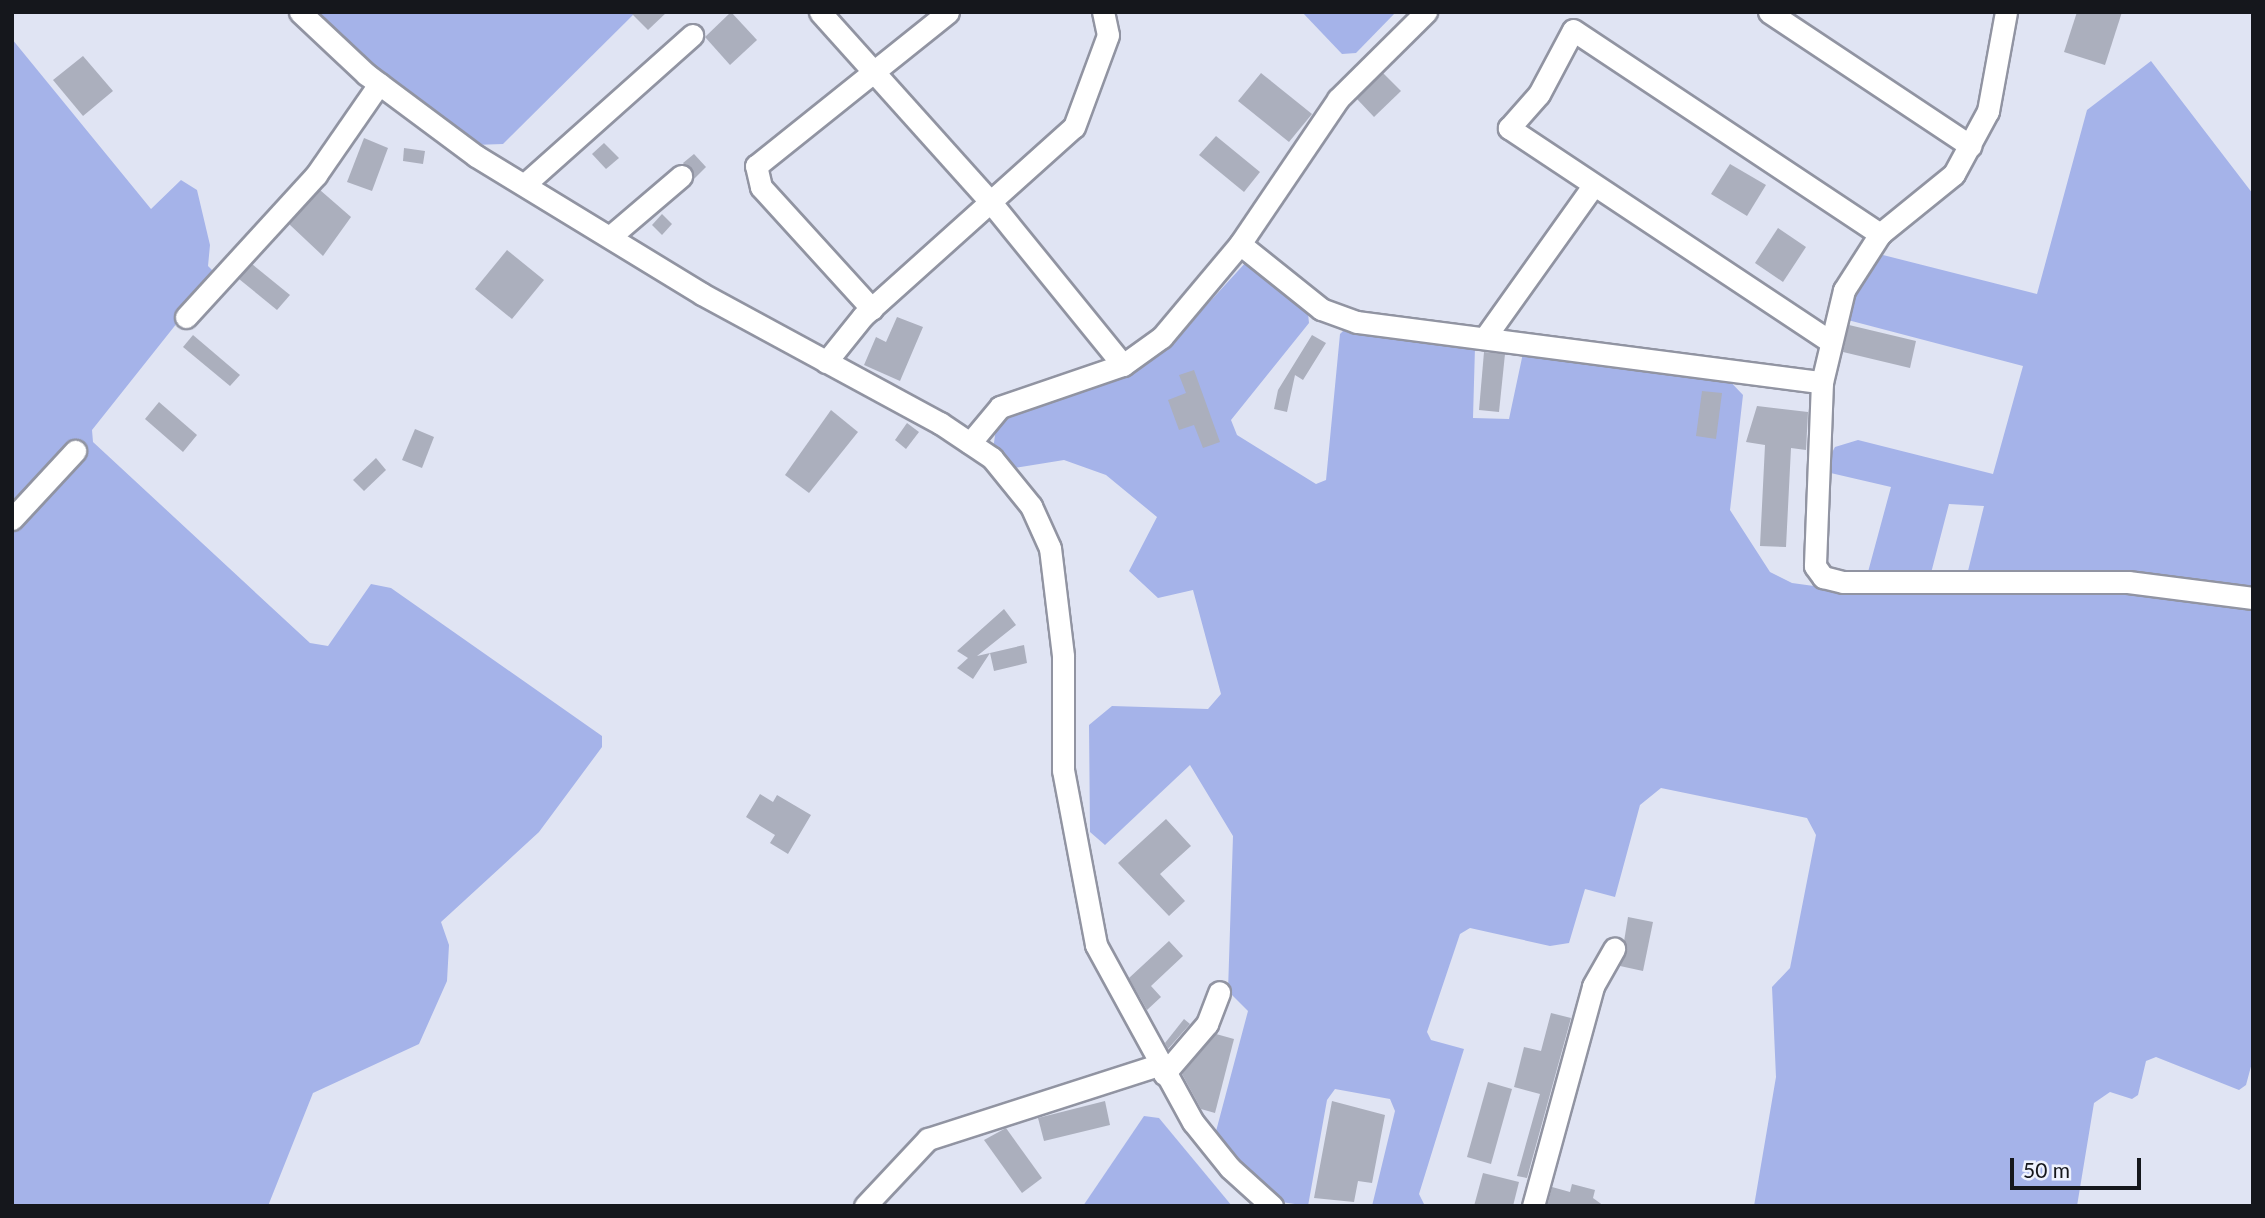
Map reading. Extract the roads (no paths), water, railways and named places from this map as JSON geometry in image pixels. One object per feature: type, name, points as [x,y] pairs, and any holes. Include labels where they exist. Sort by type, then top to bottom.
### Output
[{"type":"street","points":[[300,12],[379,85],[525,184],[992,458],[1031,506],[1050,548],[1063,656],[1063,770],[1096,945],[1161,1069],[1230,1168],[1272,1206]]},
{"type":"street","points":[[820,12],[993,205],[1123,365]]},
{"type":"street","points":[[872,309],[754,175],[756,166],[876,75],[948,12]]},
{"type":"street","points":[[826,362],[872,309],[993,205],[1074,127],[1108,35],[1102,12]]},
{"type":"street","points":[[970,443],[1000,407],[1123,365],[1196,303],[1240,244],[1338,99],[1426,12]]},
{"type":"street","points":[[1769,12],[1970,146]]},
{"type":"street","points":[[2006,12],[1994,89],[1970,146],[1946,183],[1880,234],[1843,290],[1822,382],[1814,550],[1823,578],[1945,585],[2128,582],[2253,598]]},
{"type":"street","points":[[1831,342],[1509,128],[1539,94],[1576,21],[1880,234]]},
{"type":"street","points":[[525,184],[692,35]]},
{"type":"street","points":[[186,317],[316,175],[379,85]]},
{"type":"street","points":[[612,235],[681,176]]},
{"type":"street","points":[[1486,336],[1593,186]]},
{"type":"street","points":[[1240,244],[1338,317],[1822,382]]},
{"type":"street","points":[[12,519],[75,451]]},
{"type":"street","points":[[1533,1206],[1593,986],[1614,949]]},
{"type":"street","points":[[864,1206],[928,1139],[1161,1069],[1207,1024],[1219,992]]}]
